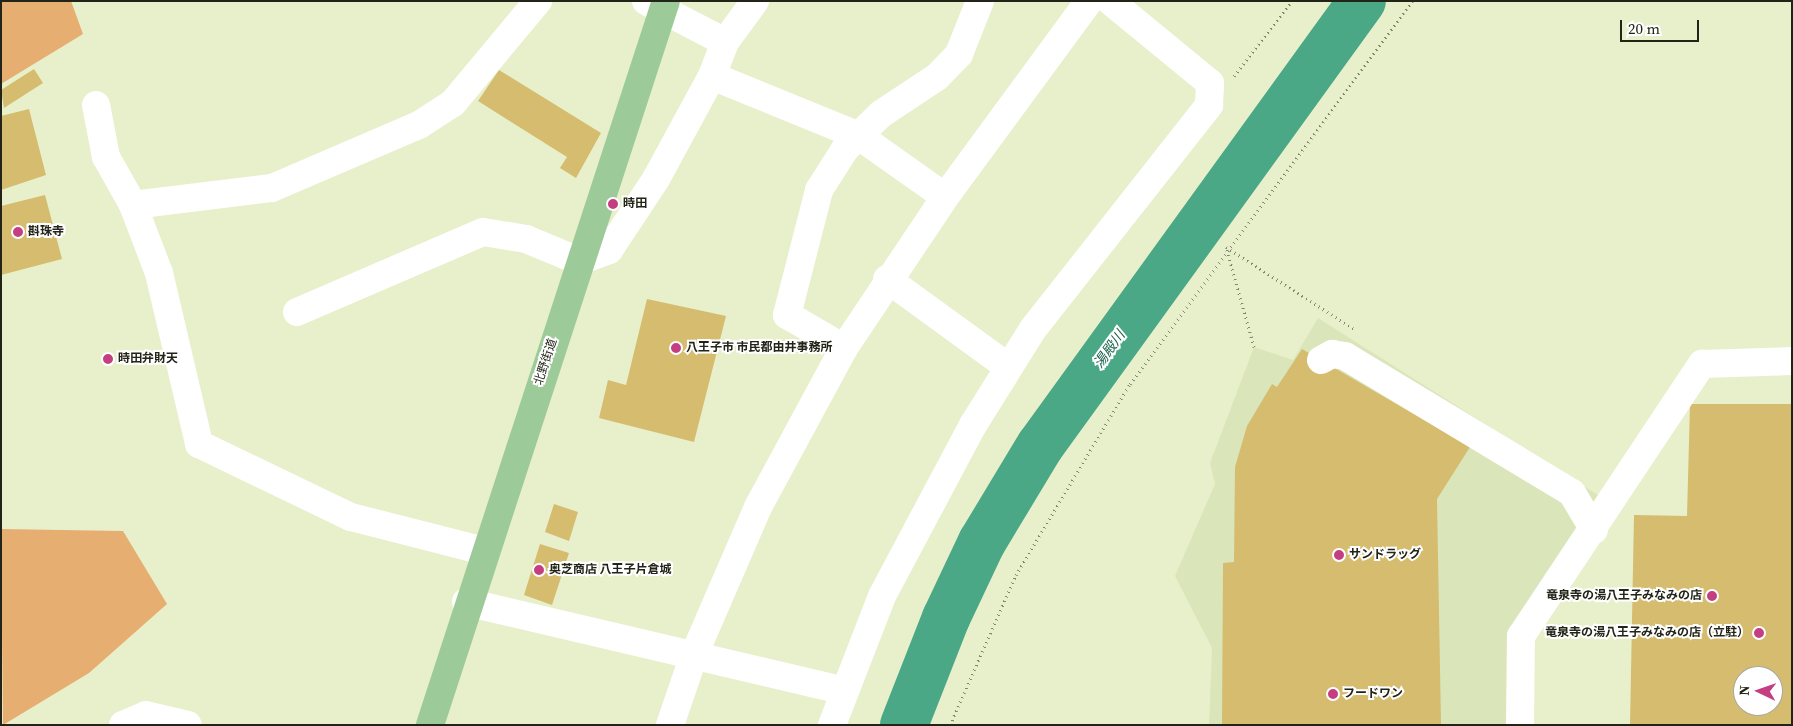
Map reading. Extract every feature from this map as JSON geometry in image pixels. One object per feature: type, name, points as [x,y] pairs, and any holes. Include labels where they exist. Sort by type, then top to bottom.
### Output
[{"type":"main road","name":"北野街道","points":[[430,725],[466,602],[579,262],[659,4]]},
{"type":"street","points":[[133,206],[272,188],[419,125],[453,103],[538,1]]},
{"type":"street","points":[[297,312],[484,232],[526,239],[579,262],[609,250],[632,220],[712,76],[724,42],[755,1]]},
{"type":"street","points":[[844,348],[787,314],[819,190],[859,136],[881,114],[937,77],[959,54],[980,1]]},
{"type":"street","points":[[670,725],[694,655],[758,508],[844,348],[887,279],[944,197],[1089,1]]},
{"type":"street","points":[[832,725],[844,691],[910,537],[1008,367],[1208,105],[1210,82],[1110,1]]},
{"type":"street","points":[[659,4],[724,42]]},
{"type":"street","points":[[712,76],[859,136],[944,197]]},
{"type":"street","points":[[96,105],[106,157],[133,206],[159,273],[199,444],[351,517],[484,552]]},
{"type":"street","points":[[887,279],[1008,367]]},
{"type":"street","points":[[1322,360],[1332,354],[1344,356],[1562,497],[1594,530]]},
{"type":"street","points":[[1520,725],[1521,636],[1594,530],[1702,364],[1792,361]]},
{"type":"street","points":[[466,602],[844,691]]},
{"type":"street","points":[[124,725],[146,715],[188,725]]},
{"type":"path","points":[[1208,105],[1292,1]]},
{"type":"path","points":[[950,725],[1016,575],[1130,384],[1226,247],[1412,1]]},
{"type":"path","points":[[1226,247],[1260,270]]},
{"type":"path","points":[[1226,247],[1254,347]]},
{"type":"shaded area","points":[[1,1],[71,1],[83,34],[1,84]]},
{"type":"shaded area","points":[[1318,318],[1604,499],[1513,635],[1513,725],[1209,725],[1212,648],[1175,576],[1215,484],[1210,463],[1254,347],[1293,360]]},
{"type":"shaded area","points":[[1,529],[123,531],[167,604],[89,673],[3,725]]},
{"type":"building","points":[[34,69],[43,83],[4,108],[1,90]]},
{"type":"building","points":[[499,70],[601,133],[576,178],[560,168],[567,157],[478,101]]},
{"type":"building","points":[[29,109],[46,175],[1,190],[1,116]]},
{"type":"building","points":[[45,195],[62,259],[1,275],[1,206]]},
{"type":"building","name":"八王子市 市民都由井事務所","points":[[647,299],[726,316],[694,442],[599,418],[608,380],[626,385]]},
{"type":"building","points":[[1302,349],[1470,447],[1437,499],[1441,725],[1222,725],[1223,563],[1234,562],[1235,467],[1247,426],[1272,384],[1277,387]]},
{"type":"building","name":"竜泉寺の湯八王子みなみの店","points":[[1690,404],[1792,404],[1792,725],[1630,725],[1634,515],[1687,516]]},
{"type":"building","points":[[554,504],[578,512],[569,541],[545,532]]},
{"type":"building","points":[[540,544],[569,553],[552,605],[524,595]]},
{"type":"waterway","name":"湯殿川","points":[[904,725],[946,618],[982,542],[1040,446],[1362,1]]},
{"type":"place","name":"時田","points":[[613,204]]},
{"type":"place","name":"斟珠寺","points":[[18,232]]},
{"type":"place","name":"八王子市 市民都由井事務所","points":[[676,348]]},
{"type":"place","name":"時田弁財天","points":[[108,359]]},
{"type":"place","name":"サンドラッグ","points":[[1339,555]]},
{"type":"place","name":"奥芝商店 八王子片倉城","points":[[539,570]]},
{"type":"place","name":"竜泉寺の湯八王子みなみの店","points":[[1712,596]]},
{"type":"place","name":"竜泉寺の湯八王子みなみの店（立駐）","points":[[1759,633]]},
{"type":"place","name":"フードワン","points":[[1333,694]]}]
